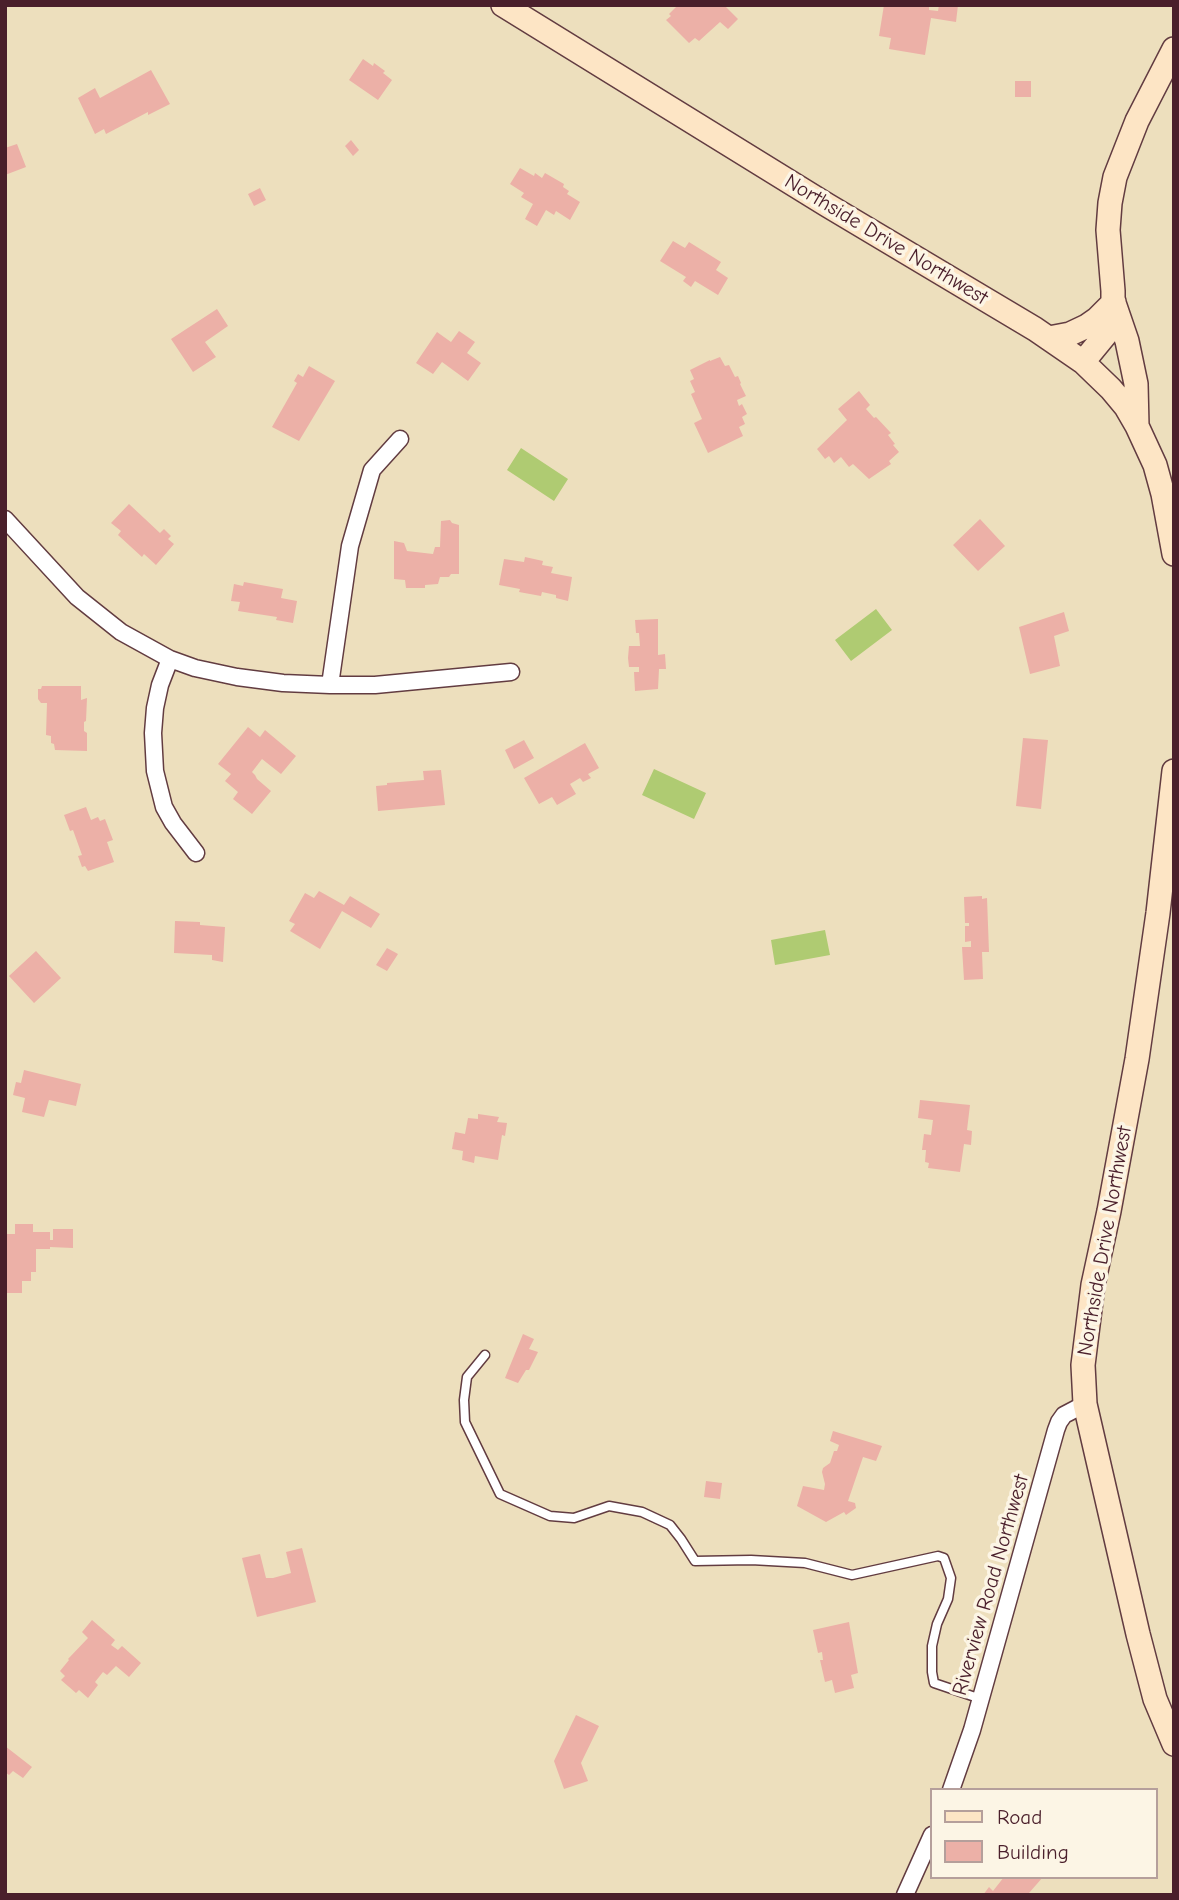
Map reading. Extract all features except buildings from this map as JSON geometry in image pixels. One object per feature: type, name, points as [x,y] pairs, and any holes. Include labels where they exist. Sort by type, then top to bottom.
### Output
[{"type":"main road","name":"Northside Drive Northwest","points":[[503,5],[1049,338],[1083,362],[1111,389],[1137,426],[1160,484],[1174,554]]},
{"type":"main road","points":[[1137,426],[1136,384],[1127,341],[1114,302],[1108,230],[1110,202],[1115,177],[1137,121],[1174,49]]},
{"type":"main road","points":[[1049,338],[1070,334],[1087,326],[1114,302]]},
{"type":"main road","points":[[1083,362],[1106,334],[1114,302]]},
{"type":"main road","name":"Northside Drive Northwest","points":[[1174,771],[1158,913],[1137,1059],[1090,1310],[1083,1365],[1086,1404],[1138,1634],[1156,1699],[1174,1744]]},
{"type":"street","points":[[330,685],[349,546],[372,470],[400,439]]},
{"type":"street","points":[[5,519],[77,597],[121,632],[170,659],[195,668],[283,683],[330,685],[375,685],[511,672]]},
{"type":"street","points":[[170,659],[155,708],[155,771],[164,807],[197,853]]},
{"type":"street","name":"Riverview Road Northwest","points":[[952,1788],[972,1730],[1059,1422],[1064,1415],[1086,1404]]},
{"type":"street","points":[[905,1895],[930,1839]]},
{"type":"lane","points":[[485,1355],[467,1377],[465,1422],[500,1494],[550,1516],[574,1518],[609,1506],[642,1512],[670,1525],[695,1561],[805,1563],[852,1575],[938,1556],[944,1558],[951,1578],[948,1599],[937,1623],[932,1646],[934,1683],[981,1699]]},
{"type":"green space","points":[[521,448],[568,479],[554,501],[507,470]]},
{"type":"green space","points":[[876,609],[892,630],[851,661],[835,640]]},
{"type":"green space","points":[[654,769],[706,793],[694,819],[642,795]]},
{"type":"green space","points":[[825,930],[830,955],[775,965],[771,940]]}]
